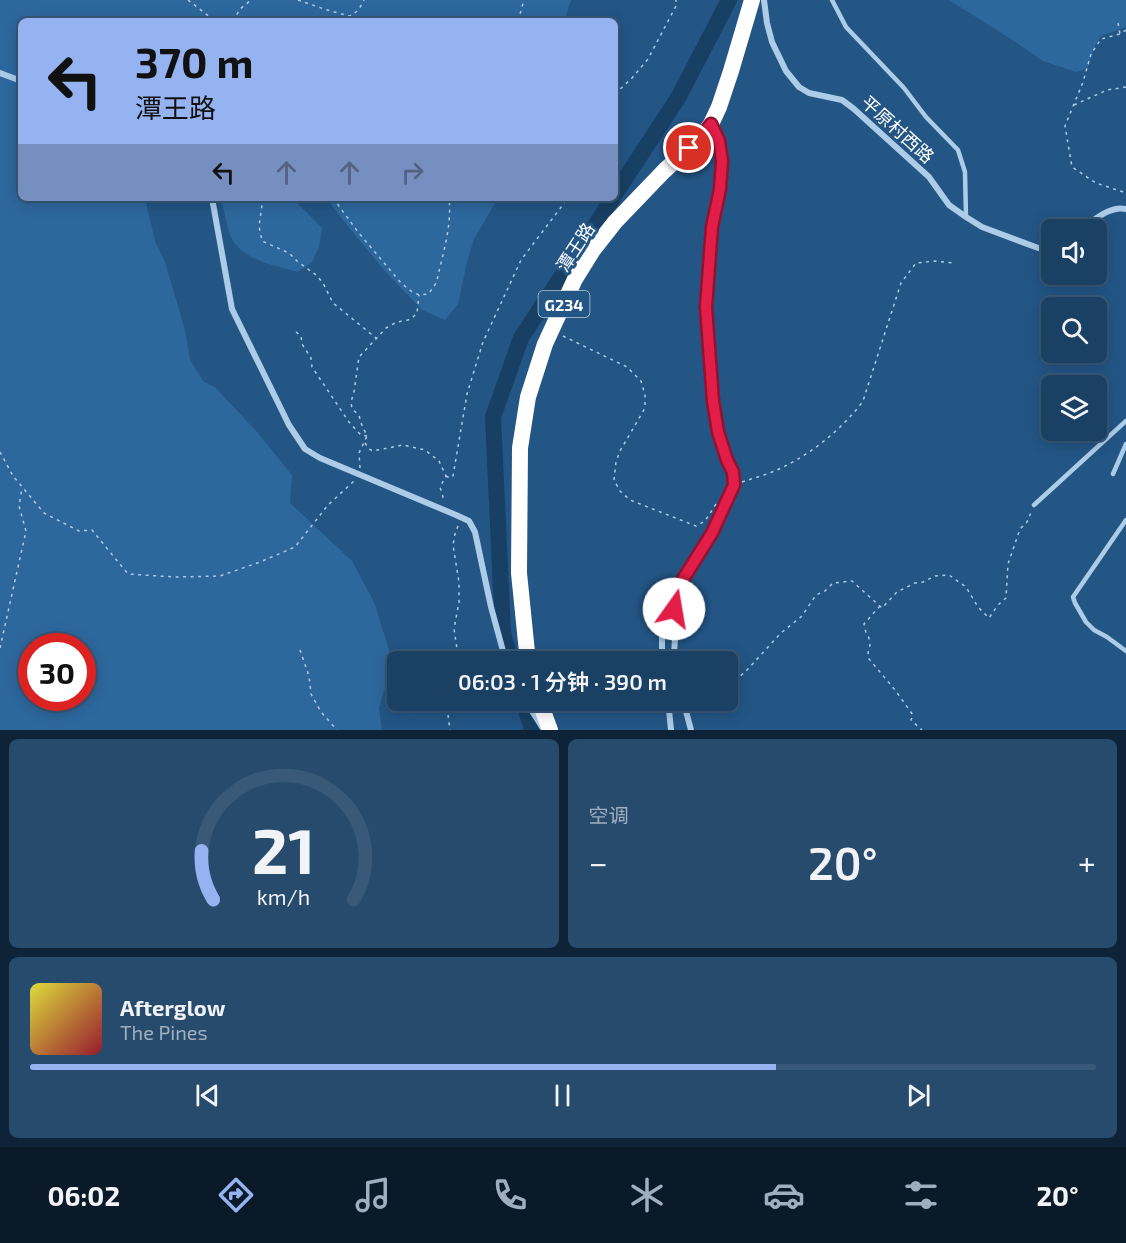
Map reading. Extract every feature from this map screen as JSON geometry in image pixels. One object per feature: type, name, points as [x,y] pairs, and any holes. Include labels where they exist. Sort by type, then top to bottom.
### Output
[{"type":"highway","name":"潭王路","points":[[527,651],[519,573],[520,448],[528,397],[545,344],[575,279],[600,241],[623,213],[702,136],[711,124],[731,71],[752,0]]},
{"type":"highway","points":[[543,711],[550,730]]},
{"type":"street","name":"平原村西路","points":[[764,0],[772,42],[786,71],[799,87],[809,93],[842,100],[848,104],[929,177],[949,205],[966,217],[982,227],[1041,249]]},
{"type":"street","points":[[0,73],[18,79]]},
{"type":"street","points":[[662,651],[663,622],[667,606],[712,533],[734,485],[733,472],[718,432],[714,412],[706,307],[712,227],[720,189],[722,161],[719,141],[711,124]]},
{"type":"street","points":[[213,201],[232,309],[289,425],[305,449],[320,458],[469,521],[475,532],[503,651]]},
{"type":"street","points":[[1096,219],[1108,211],[1121,207],[1126,209]]},
{"type":"street","points":[[672,597],[676,622],[674,651]]},
{"type":"street","points":[[532,711],[544,730]]},
{"type":"street","points":[[669,711],[671,730]]},
{"type":"street","points":[[686,711],[691,730]]},
{"type":"lane","points":[[832,0],[846,27],[904,88],[926,117],[958,150],[965,172],[966,217]]},
{"type":"lane","points":[[1034,505],[1126,421]]},
{"type":"lane","points":[[1113,474],[1126,444]]},
{"type":"lane","points":[[1126,520],[1073,597],[1086,622],[1126,651]]},
{"type":"path","points":[[188,0],[211,18]]},
{"type":"path","points":[[235,18],[240,9],[251,0]]},
{"type":"path","points":[[298,0],[349,16],[356,13],[364,0]]},
{"type":"path","points":[[519,18],[524,0]]},
{"type":"path","points":[[618,91],[653,52],[676,6],[676,0]]},
{"type":"path","points":[[1118,23],[1120,34]]},
{"type":"path","points":[[1126,30],[1101,39],[1091,54],[1083,82],[1065,126],[1072,166],[1096,183],[1126,193]]},
{"type":"path","points":[[1073,106],[1107,90],[1126,87]]},
{"type":"path","points":[[263,201],[259,226],[262,241],[289,253],[316,275],[323,283],[333,303],[376,338]]},
{"type":"path","points":[[335,201],[401,283],[419,295],[428,294],[437,280],[449,220],[448,201]]},
{"type":"path","points":[[446,476],[450,478],[453,476],[467,394],[483,342],[521,260],[566,201]]},
{"type":"path","points":[[734,485],[786,466],[815,449],[857,410],[863,401],[901,283],[916,263],[935,261],[954,263]]},
{"type":"path","points":[[367,436],[359,415],[352,409],[351,402],[359,357],[390,325],[397,321],[408,320],[417,313],[419,295]]},
{"type":"path","points":[[552,330],[627,367],[641,381],[645,395],[645,408],[616,462],[614,480],[620,491],[630,500],[696,525],[705,521],[717,504]]},
{"type":"path","points":[[296,332],[301,336],[302,344],[311,358],[312,367],[340,409],[361,435],[367,436]]},
{"type":"path","points":[[0,452],[13,476],[44,513],[79,531],[92,530],[128,574],[174,577],[220,576],[295,547],[328,505],[362,474],[359,453],[367,436]]},
{"type":"path","points":[[364,442],[373,451],[394,445],[425,450],[439,461],[446,476]]},
{"type":"path","points":[[438,507],[443,496],[440,487],[446,476]]},
{"type":"path","points":[[0,648],[26,531],[19,506],[22,487]]},
{"type":"path","points":[[922,730],[911,720],[913,715],[869,659],[869,638],[864,624],[897,592],[935,576],[949,575],[966,587],[978,607],[989,618],[1006,598],[1008,564],[1020,529],[1027,522],[1034,505]]},
{"type":"path","points":[[457,651],[454,629],[459,602],[459,582],[453,545],[462,518]]},
{"type":"path","points":[[738,678],[781,633],[802,616],[816,595],[825,591],[833,583],[852,581],[880,606]]},
{"type":"path","points":[[300,650],[309,676],[311,694],[321,712],[337,730]]},
{"type":"path","points":[[447,711],[450,730]]},
{"type":"shaded area","points":[[0,0],[571,0],[565,18],[18,18],[18,201],[146,201],[155,241],[165,262],[185,330],[190,360],[204,382],[215,387],[257,432],[292,475],[290,503],[352,561],[374,602],[389,651],[387,651],[387,681],[379,708],[382,730],[0,730]]},
{"type":"shaded area","points":[[949,0],[1126,0],[1126,27],[1101,36],[1087,69],[1076,72],[1043,61]]},
{"type":"shaded area","points":[[222,201],[296,201],[322,228],[319,247],[312,262],[298,272],[259,261],[242,251],[230,235]]},
{"type":"shaded area","points":[[328,201],[496,201],[474,239],[458,304],[445,320],[422,310],[384,270]]},
{"type":"waterway","points":[[618,189],[678,98],[729,0]]},
{"type":"waterway","points":[[508,651],[503,632],[493,417],[521,338],[611,201]]},
{"type":"waterway","points":[[526,711],[532,730]]},
{"type":"route","points":[[674,609],[672,597],[712,533],[734,485],[733,472],[718,432],[713,401],[706,307],[712,227],[720,189],[722,161],[719,141],[711,124],[689,148]]}]
